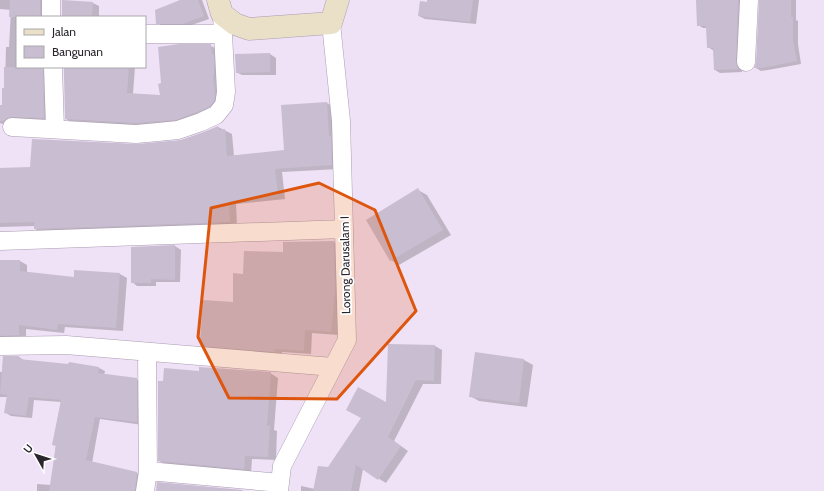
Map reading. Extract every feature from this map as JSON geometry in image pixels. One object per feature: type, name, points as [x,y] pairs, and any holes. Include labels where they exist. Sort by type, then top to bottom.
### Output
[{"type":"street","points":[[51,0],[51,16]]},
{"type":"street","points":[[146,34],[221,16],[235,24],[249,29],[331,23],[338,0]]},
{"type":"street","points":[[746,62],[749,0]]},
{"type":"street","points":[[12,127],[136,134],[178,130],[216,115],[224,104],[226,92],[221,16]]},
{"type":"street","name":"Lorong Darusalam I","points":[[280,487],[282,466],[347,340],[341,121],[331,23]]},
{"type":"street","points":[[53,68],[55,129]]},
{"type":"street","points":[[0,241],[344,229]]},
{"type":"street","points":[[0,346],[66,345],[332,367]]},
{"type":"street","points":[[145,491],[148,471],[147,352]]},
{"type":"street","points":[[148,471],[280,487]]},
{"type":"highlighted area","points":[[319,183],[375,210],[416,311],[337,399],[229,398],[198,337],[211,208]]},
{"type":"building","points":[[10,0],[40,0],[40,16],[9,17]]},
{"type":"building","points":[[62,0],[93,2],[92,16],[62,16]]},
{"type":"building","points":[[180,0],[198,0],[204,16],[183,24],[156,24],[155,10]]},
{"type":"building","points":[[427,0],[473,0],[470,22],[418,16],[420,1],[427,2]]},
{"type":"building","points":[[696,0],[738,0],[736,61],[739,69],[714,70],[713,48],[707,48],[706,26],[697,26]]},
{"type":"building","points":[[759,0],[791,0],[793,41],[797,61],[762,68],[754,68],[756,63]]},
{"type":"building","points":[[179,44],[211,44],[212,54],[214,54],[213,75],[215,95],[214,101],[209,107],[176,120],[136,123],[65,119],[64,68],[129,68],[127,93],[160,95],[158,84],[161,83],[158,47]]},
{"type":"building","points":[[270,53],[270,72],[236,73],[235,54]]},
{"type":"building","points":[[4,67],[43,68],[44,118],[13,117],[0,121],[2,88],[4,88]]},
{"type":"building","points":[[327,102],[329,136],[331,136],[332,165],[275,169],[278,195],[229,201],[230,222],[34,229],[34,222],[0,223],[0,168],[30,167],[32,139],[137,144],[181,140],[218,126],[219,130],[225,129],[227,156],[284,150],[281,105]]},
{"type":"building","points":[[418,188],[443,230],[390,261],[366,220]]},
{"type":"building","points":[[334,241],[335,290],[331,332],[305,330],[304,351],[275,349],[275,352],[201,346],[200,340],[203,300],[233,302],[233,273],[243,274],[244,251],[283,252],[283,242]]},
{"type":"building","points":[[175,245],[175,280],[151,279],[151,283],[131,283],[131,247]]},
{"type":"building","points":[[0,260],[20,260],[20,271],[74,277],[74,270],[120,273],[116,328],[58,324],[57,330],[19,325],[19,335],[0,336]]},
{"type":"building","points":[[388,344],[435,345],[434,381],[416,380],[388,437],[401,446],[378,480],[356,465],[351,491],[313,491],[318,466],[328,467],[361,418],[346,410],[358,387],[386,402]]},
{"type":"building","points":[[475,352],[524,359],[519,403],[469,397]]},
{"type":"building","points":[[3,356],[19,356],[19,359],[68,364],[69,362],[99,367],[98,373],[137,378],[137,422],[95,417],[86,460],[137,472],[135,491],[49,491],[56,446],[52,445],[61,400],[29,397],[26,416],[4,413],[7,395],[0,394]]},
{"type":"building","points":[[199,367],[271,372],[267,426],[270,426],[268,457],[245,456],[244,469],[158,461],[158,381],[163,381],[164,368],[199,371]]},
{"type":"building","points":[[157,482],[243,490],[243,491],[156,491]]}]
